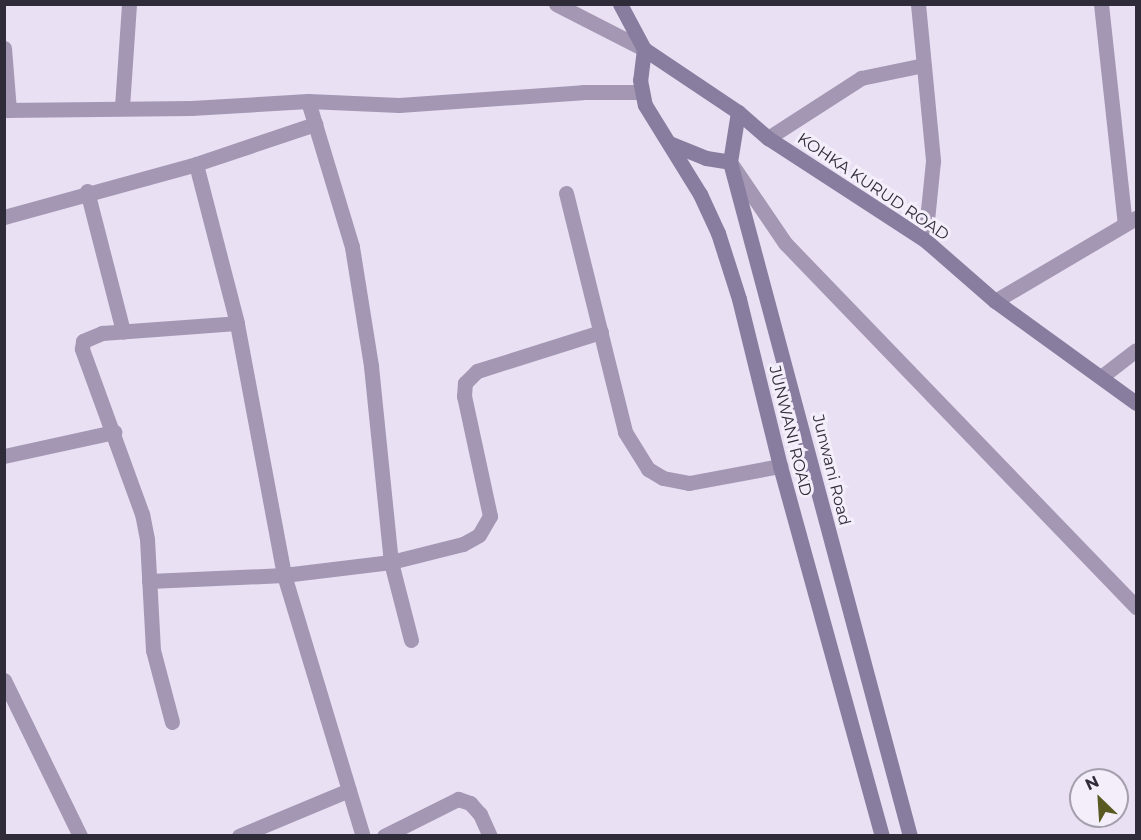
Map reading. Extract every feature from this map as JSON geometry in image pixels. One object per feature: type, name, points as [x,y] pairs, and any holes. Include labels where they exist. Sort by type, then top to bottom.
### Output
[{"type":"main road","points":[[620,4],[644,48]]},
{"type":"main road","name":"JUNWANI ROAD","points":[[644,48],[640,80],[645,105],[669,143],[718,233],[739,299],[780,466],[882,836]]},
{"type":"main road","name":"KOHKA KURUD ROAD","points":[[644,48],[738,112],[768,138],[925,240],[995,301],[1137,403]]},
{"type":"main road","name":"Junwani Road","points":[[738,112],[730,162],[910,836]]},
{"type":"main road","points":[[669,143],[706,158],[730,162]]},
{"type":"street","points":[[122,107],[129,4]]},
{"type":"street","points":[[556,4],[644,48]]},
{"type":"street","points":[[918,4],[933,161],[925,240]]},
{"type":"street","points":[[995,301],[1131,221],[1101,4]]},
{"type":"street","points":[[4,48],[7,110],[191,108],[308,101],[399,105],[583,92],[642,92]]},
{"type":"street","points":[[768,138],[861,78],[924,65]]},
{"type":"street","points":[[308,101],[352,247],[371,366],[391,562],[411,640]]},
{"type":"street","points":[[4,217],[87,191],[196,164],[315,124]]},
{"type":"street","points":[[730,162],[785,243],[1137,607]]},
{"type":"street","points":[[196,164],[237,323],[284,575],[363,836]]},
{"type":"street","points":[[87,191],[123,331]]},
{"type":"street","points":[[567,193],[625,432],[648,469],[663,478],[689,483],[780,466]]},
{"type":"street","points":[[172,722],[153,650],[142,514],[82,349],[83,341],[91,337],[123,331],[237,323]]},
{"type":"street","points":[[149,581],[284,575],[391,562],[463,544],[485,528],[490,502],[463,390],[470,376],[477,371],[601,332]]},
{"type":"street","points":[[1101,377],[1137,350]]},
{"type":"street","points":[[4,456],[114,432]]},
{"type":"street","points":[[4,680],[80,836]]},
{"type":"street","points":[[239,836],[349,790]]},
{"type":"street","points":[[384,836],[458,799],[470,803],[480,814],[490,836]]}]
